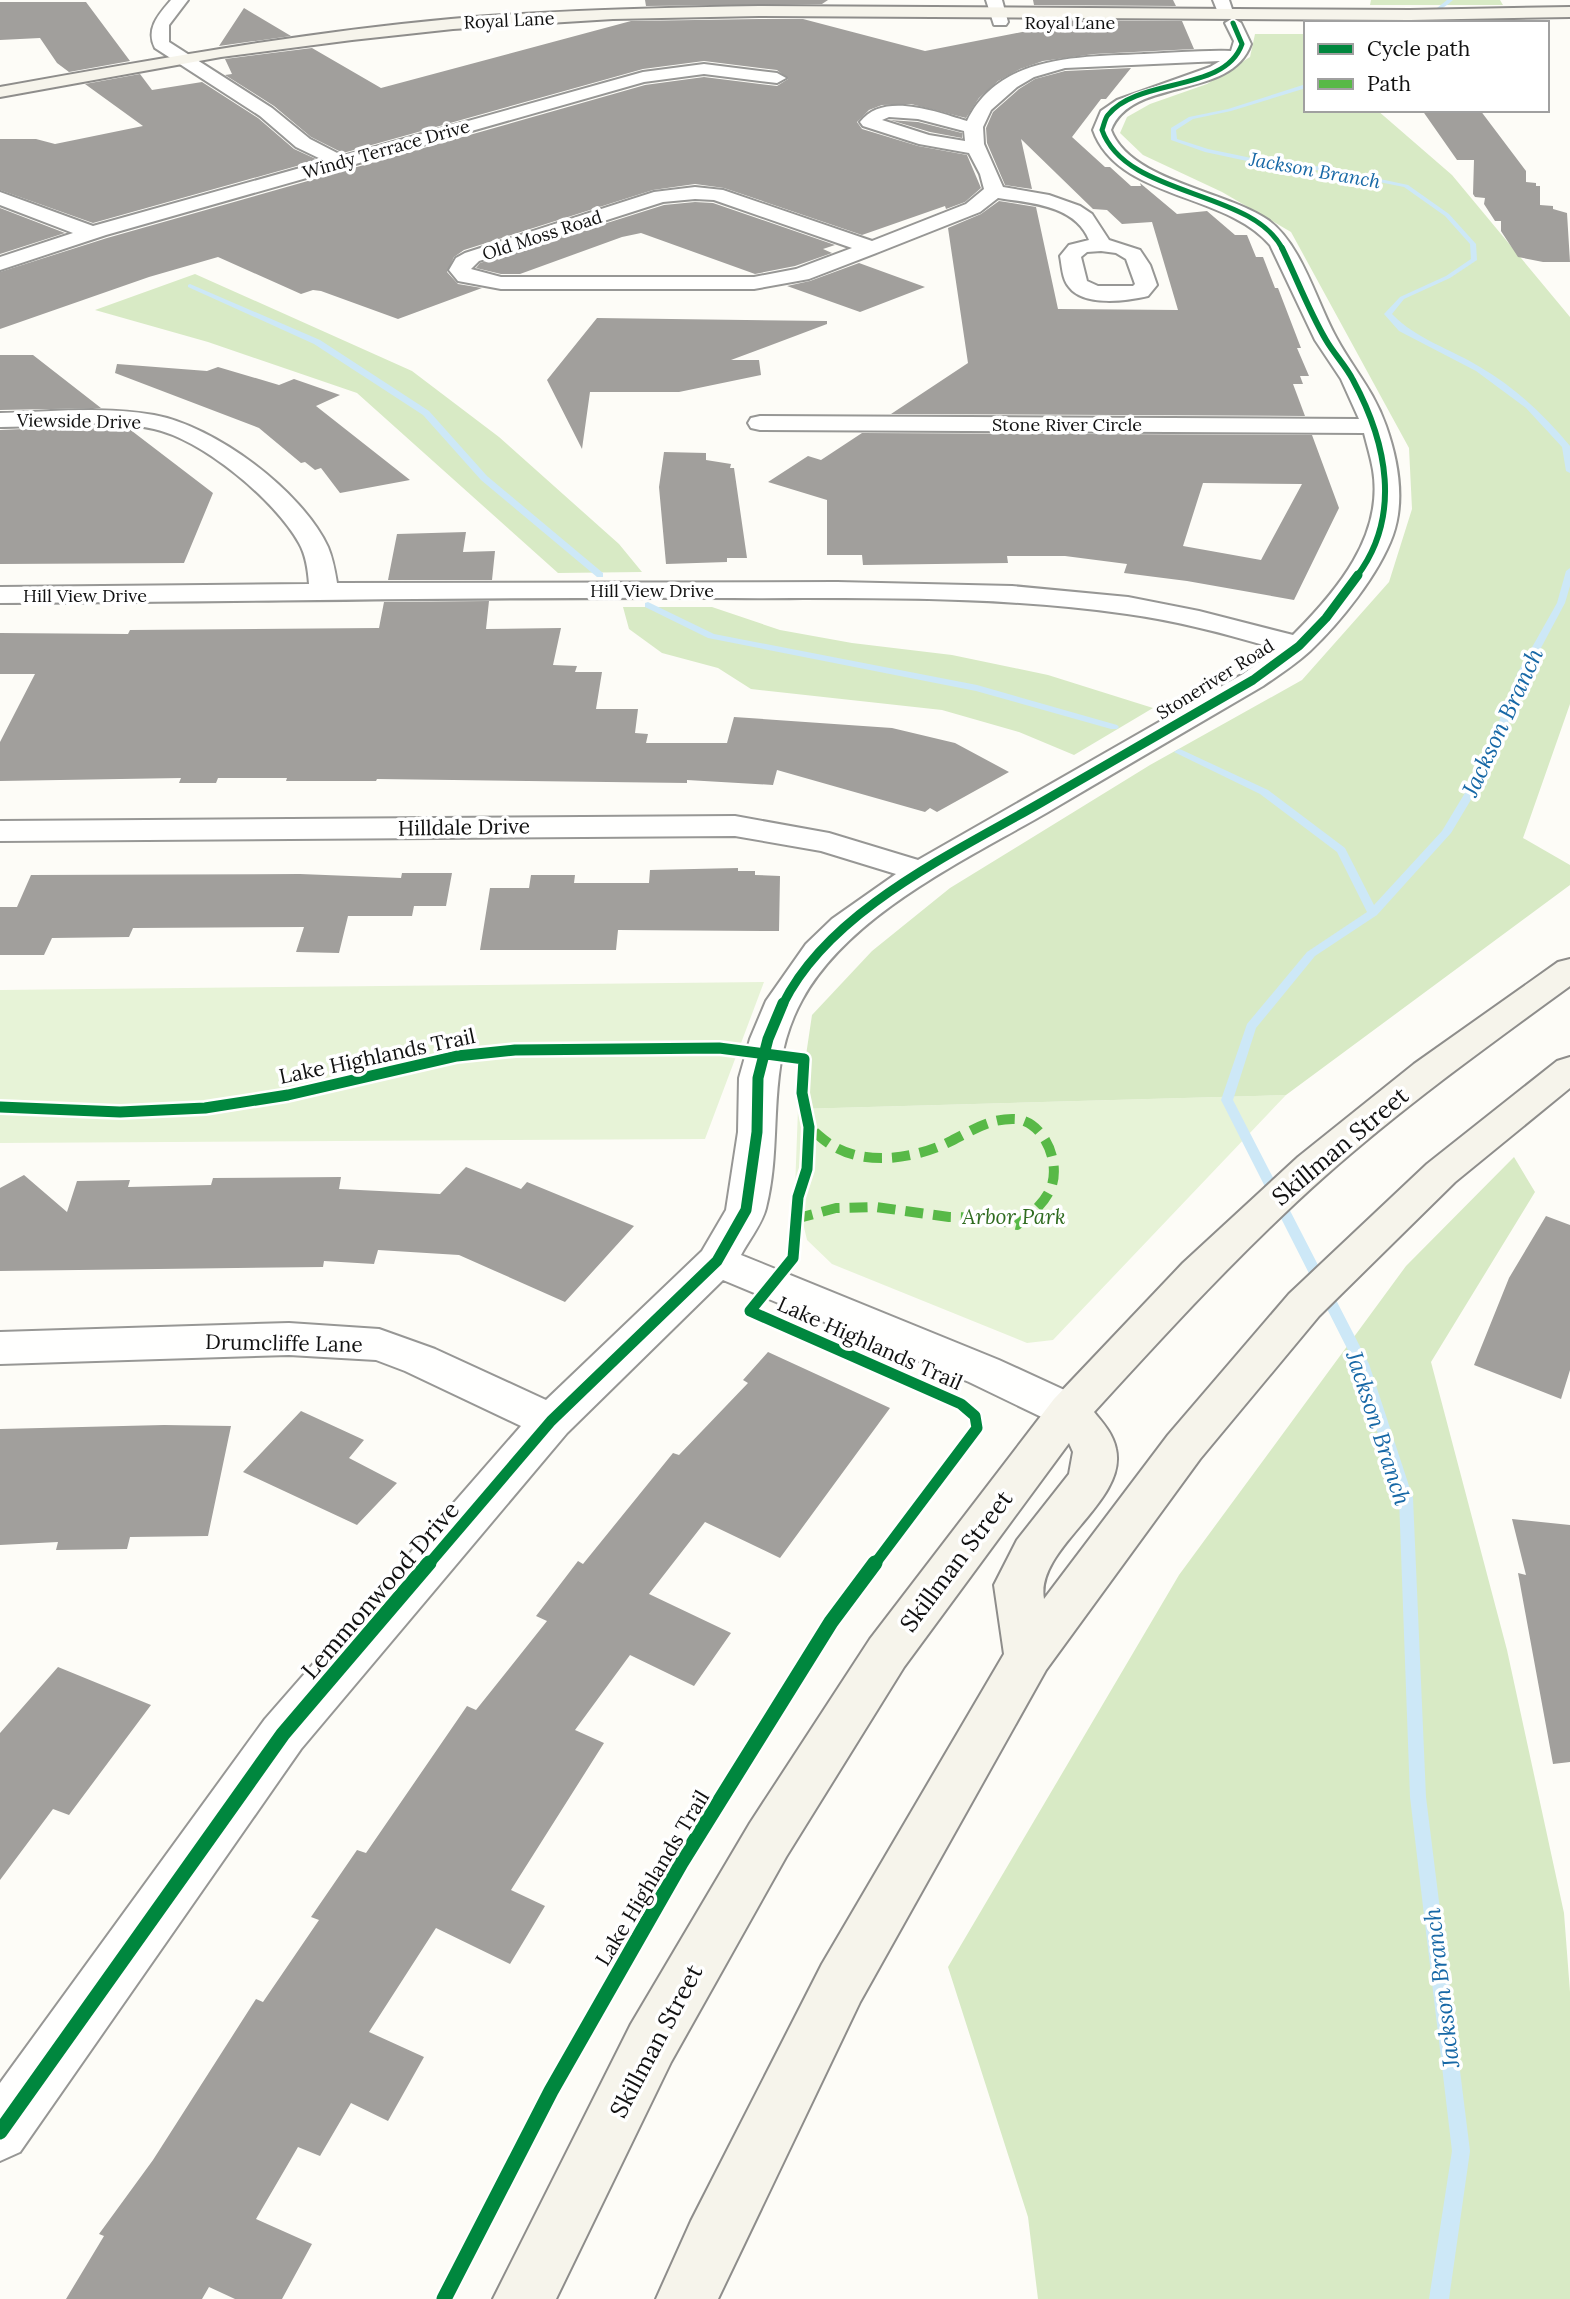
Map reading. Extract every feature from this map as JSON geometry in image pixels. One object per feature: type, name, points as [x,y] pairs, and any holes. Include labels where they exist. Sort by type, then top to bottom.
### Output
[{"type":"main road","name":"Royal Lane","points":[[0,106],[200,68],[374,43],[550,28],[997,11]]},
{"type":"main road","name":"Royal Lane","points":[[0,92],[182,59],[352,34],[503,20],[694,12],[1226,11],[1300,20],[1570,12]]},
{"type":"main road","points":[[1549,23],[1570,22]]},
{"type":"main road","name":"Skillman Street","points":[[524,2299],[652,2043],[768,1840],[887,1653],[1069,1411],[1197,1273],[1312,1166],[1427,1072],[1570,970]]},
{"type":"main road","points":[[687,2299],[712,2242],[841,1983],[1029,1656],[1184,1447],[1304,1305],[1404,1207],[1469,1150],[1570,1069]]},
{"type":"main road","points":[[1029,1656],[1018,1585],[1033,1553],[1081,1493],[1091,1475],[1095,1452],[1091,1438],[1069,1411]]},
{"type":"street","points":[[180,0],[158,30],[161,44],[279,121],[303,143],[339,162]]},
{"type":"street","points":[[1101,245],[1093,224],[1067,207],[994,191],[989,171],[975,148],[973,128],[979,114],[990,100],[1017,77],[1034,70],[1088,60],[1144,59],[1226,63],[1242,48],[1242,42],[1226,11]]},
{"type":"street","name":"Stoneriver Road","points":[[758,1078],[766,1046],[784,1001],[818,951],[844,926],[920,872],[1253,680],[1298,646],[1326,618],[1363,568],[1380,535],[1386,506],[1386,472],[1374,426],[1353,379],[1326,340],[1280,244],[1271,232],[1235,210],[1142,172],[1110,149],[1102,137],[1105,117],[1114,108],[1226,63]]},
{"type":"street","name":"Windy Terrace Drive","points":[[0,264],[92,233],[643,77],[704,69],[777,78]]},
{"type":"street","points":[[973,128],[901,111],[876,115],[869,122],[926,140],[975,148]]},
{"type":"street","name":"Old Moss Road","points":[[872,248],[716,194],[695,192],[661,196],[472,257],[463,262],[460,270],[466,276],[501,283],[726,285],[780,280],[872,248],[973,208],[994,191]]},
{"type":"street","points":[[0,198],[92,233]]},
{"type":"street","name":"Viewside Drive","points":[[0,420],[127,419],[184,429],[206,441],[285,506],[302,525],[314,545],[321,567],[324,593]]},
{"type":"street","name":"Stone River Circle","points":[[760,423],[1374,426]]},
{"type":"street","name":"Hill View Drive","points":[[0,595],[652,589],[996,594],[1088,601],[1182,615],[1298,646]]},
{"type":"street","name":"Hilldale Drive","points":[[0,831],[735,826],[785,832],[831,842],[920,872]]},
{"type":"street","name":"Lemmonwood Drive","points":[[0,2132],[283,1734],[551,1421],[717,1261],[746,1210],[757,1132],[758,1078]]},
{"type":"street","points":[[717,1261],[984,1371],[1069,1411]]},
{"type":"street","name":"Drumcliffe Lane","points":[[0,1348],[289,1339],[379,1345],[420,1360],[551,1421]]},
{"type":"green space","points":[[1371,0],[1500,0],[1503,5],[1370,5]]},
{"type":"green space","points":[[1255,34],[1304,34],[1304,112],[1379,112],[1452,175],[1570,317],[1570,704],[1523,838],[1570,865],[1570,885],[1286,1095],[798,1109],[812,1015],[872,951],[950,888],[1150,765],[1302,680],[1389,582],[1412,509],[1409,448],[1291,232],[1222,192],[1143,155],[1120,133],[1127,117],[1150,104],[1207,84],[1250,57]]},
{"type":"green space","points":[[195,274],[412,371],[499,437],[619,544],[642,572],[558,573],[357,393],[208,342],[95,310]]},
{"type":"green space","points":[[623,607],[712,607],[780,630],[852,643],[952,655],[1048,675],[1153,708],[1074,755],[1019,732],[942,710],[751,689],[718,668],[662,653],[629,629]]},
{"type":"green space","points":[[764,982],[705,1139],[0,1143],[0,990]]},
{"type":"green space","name":"Arbor Park","points":[[1286,1095],[1053,1340],[1027,1343],[832,1264],[807,1240],[795,1189],[798,1109]]},
{"type":"green space","points":[[1514,1157],[1535,1192],[1431,1362],[1507,1650],[1564,1913],[1570,1992],[1570,2299],[1038,2299],[1028,2217],[948,1967],[1179,1575],[1406,1266]]},
{"type":"building","points":[[645,0],[828,0],[822,4],[646,6]]},
{"type":"building","points":[[1033,0],[1173,0],[1176,6],[1034,5]]},
{"type":"building","points":[[0,2],[86,2],[130,61],[69,72],[57,63],[40,38],[0,40]]},
{"type":"building","points":[[244,8],[291,36],[219,46]]},
{"type":"building","points":[[803,19],[925,51],[1037,29],[1036,20],[1182,21],[1194,49],[1094,54],[1043,61],[998,81],[979,98],[966,118],[911,104],[882,105],[869,110],[857,122],[862,129],[918,146],[967,155],[981,188],[965,202],[946,209],[945,206],[862,235],[724,188],[695,184],[653,190],[464,250],[454,257],[447,272],[458,284],[482,288],[398,319],[321,291],[313,290],[301,294],[218,257],[149,277],[0,329],[0,272],[107,238],[645,85],[704,77],[777,86],[788,79],[777,70],[704,61],[643,69],[343,153],[311,137],[274,106],[225,75],[232,74],[225,59],[312,48],[381,88],[631,21]]},
{"type":"building","points":[[1131,68],[1106,99],[1101,99],[1072,137],[1105,167],[1110,167],[1131,186],[1141,186],[1140,183],[1177,214],[1207,211],[1235,235],[1247,235],[1256,257],[1263,257],[1275,288],[1278,288],[1301,348],[1297,348],[1309,376],[1300,376],[1303,384],[1293,384],[1305,416],[891,414],[968,363],[948,228],[981,214],[999,201],[1036,207],[1058,309],[1178,310],[1152,222],[1122,224],[1107,210],[1093,209],[1021,139],[1032,189],[1005,185],[987,143],[986,128],[993,112],[1035,79],[1065,71]]},
{"type":"building","points":[[140,74],[152,90],[202,82],[258,118],[294,149],[318,160],[93,223],[0,190],[0,139],[36,139],[55,144],[143,126],[85,84]]},
{"type":"building","points":[[1423,112],[1482,112],[1526,171],[1526,182],[1540,186],[1540,205],[1553,206],[1553,209],[1567,213],[1570,262],[1543,262],[1518,257],[1501,231],[1501,221],[1495,221],[1484,204],[1485,198],[1475,197],[1473,194],[1474,160],[1457,160]]},
{"type":"building","points":[[890,120],[918,122],[962,133],[962,138],[930,132]]},
{"type":"building","points":[[713,203],[835,245],[823,249],[832,253],[795,266],[755,274],[641,233],[622,237],[520,274],[501,274],[476,268],[480,263],[664,205]]},
{"type":"building","points":[[0,208],[65,233],[0,254]]},
{"type":"building","points":[[859,263],[925,287],[860,312],[787,286],[810,281]]},
{"type":"building","points":[[597,318],[827,321],[827,324],[731,360],[759,360],[761,375],[679,392],[590,392],[582,449],[547,380]]},
{"type":"building","points":[[0,355],[33,355],[101,408],[0,410]]},
{"type":"building","points":[[117,364],[207,371],[218,367],[279,385],[294,379],[340,395],[316,406],[410,480],[340,493],[321,468],[315,470],[305,462],[301,463],[259,428],[115,373]]},
{"type":"building","points":[[97,426],[128,428],[213,493],[184,563],[0,564],[0,430]]},
{"type":"building","points":[[862,433],[1312,435],[1339,508],[1294,600],[1124,573],[1127,564],[1065,556],[1007,556],[1008,563],[863,565],[862,555],[827,555],[827,500],[768,482],[808,456],[821,460]],"holes":[[[1203,483],[1302,484],[1261,560],[1183,546]]]},
{"type":"building","points":[[664,452],[706,453],[706,460],[731,464],[730,468],[734,468],[747,558],[727,558],[727,562],[666,564],[659,487]]},
{"type":"building","points":[[466,532],[463,552],[495,551],[492,580],[388,580],[397,534]]},
{"type":"building","points":[[489,601],[486,629],[561,628],[553,665],[577,666],[575,672],[602,672],[596,709],[638,709],[635,733],[648,734],[646,743],[727,743],[734,717],[892,728],[955,743],[1009,772],[937,812],[930,808],[925,812],[777,770],[773,785],[687,780],[687,783],[377,779],[286,781],[287,778],[218,778],[216,783],[179,783],[181,778],[0,781],[0,742],[35,674],[0,674],[0,633],[128,634],[130,630],[379,628],[384,602]]},
{"type":"building","points":[[738,868],[738,871],[755,871],[755,875],[780,876],[779,931],[618,930],[616,950],[480,950],[490,888],[529,888],[531,875],[575,875],[574,883],[649,883],[650,870]]},
{"type":"building","points":[[402,873],[452,873],[446,906],[414,906],[412,916],[348,916],[339,953],[296,952],[304,927],[133,928],[129,937],[52,938],[44,955],[0,955],[0,907],[17,907],[31,875],[300,874],[401,878]]},
{"type":"building","points":[[466,1167],[521,1189],[527,1182],[634,1226],[565,1302],[459,1255],[378,1250],[374,1264],[324,1261],[323,1267],[0,1271],[0,1188],[24,1175],[67,1212],[77,1181],[130,1180],[128,1187],[211,1185],[213,1178],[341,1177],[339,1189],[440,1194]]},
{"type":"building","points":[[1546,1216],[1570,1225],[1570,1370],[1561,1399],[1474,1365],[1509,1278]]},
{"type":"building","points":[[768,1352],[890,1408],[780,1558],[705,1522],[649,1594],[731,1633],[694,1686],[630,1655],[575,1730],[604,1743],[511,1890],[545,1906],[510,1964],[436,1928],[369,2032],[424,2057],[388,2121],[351,2103],[320,2156],[298,2147],[256,2219],[312,2244],[282,2299],[235,2299],[209,2287],[202,2299],[66,2299],[104,2236],[99,2234],[153,2160],[256,1999],[263,2002],[319,1920],[311,1917],[357,1850],[366,1853],[467,1706],[476,1710],[547,1621],[536,1616],[578,1561],[583,1564],[673,1453],[679,1455],[748,1383],[743,1380]]},
{"type":"building","points":[[301,1411],[364,1440],[349,1458],[397,1483],[357,1525],[243,1472]]},
{"type":"building","points":[[231,1426],[208,1536],[130,1537],[127,1549],[56,1550],[58,1542],[0,1545],[0,1429]]},
{"type":"building","points":[[1512,1519],[1570,1525],[1570,1762],[1553,1764],[1518,1573],[1526,1575]]},
{"type":"building","points":[[58,1667],[151,1705],[69,1815],[53,1809],[0,1880],[0,1733]]},
{"type":"waterway","name":"Jackson Branch","points":[[1408,21],[1439,9],[1450,0]]},
{"type":"waterway","name":"Jackson Branch","points":[[1304,87],[1229,110],[1191,118],[1173,129],[1174,140],[1207,151],[1261,162],[1324,169],[1406,186],[1447,215],[1473,244],[1474,260],[1448,277],[1402,298],[1388,314],[1402,329],[1479,369],[1529,406],[1566,446],[1570,471]]},
{"type":"waterway","points":[[190,286],[317,342],[426,413],[484,478],[600,575]]},
{"type":"waterway","name":"Jackson Branch","points":[[1373,913],[1446,833],[1488,763],[1522,674],[1561,603],[1570,571]]},
{"type":"waterway","points":[[648,605],[711,636],[977,688],[1114,727]]},
{"type":"waterway","points":[[1179,752],[1264,792],[1341,850],[1373,913]]},
{"type":"waterway","name":"Jackson Branch","points":[[1373,913],[1311,954],[1251,1027],[1227,1100],[1362,1364],[1406,1498],[1418,1797],[1461,2151],[1439,2299]]},
{"type":"marked path","points":[[795,1219],[836,1208],[876,1207],[949,1217],[988,1218],[1017,1225],[1044,1200],[1054,1180],[1052,1157],[1041,1133],[1029,1122],[1020,1120],[992,1121],[924,1152],[885,1157],[846,1152],[809,1127]]},
{"type":"cycle path","points":[[0,2132],[283,1734],[551,1421],[717,1261],[746,1210],[757,1132],[758,1078],[768,1039],[784,1001],[818,951],[844,926],[921,872],[1253,680],[1299,646],[1326,618],[1363,568],[1380,535],[1386,506],[1386,472],[1374,426],[1353,379],[1326,340],[1280,244],[1257,222],[1168,184],[1122,158],[1107,144],[1102,130],[1108,115],[1123,103],[1216,71],[1233,60],[1242,47],[1241,38],[1233,23]]},
{"type":"cycle path","name":"Lake Highlands Trail","points":[[0,1107],[120,1112],[205,1108],[288,1095],[457,1056],[515,1050],[719,1048],[804,1059],[802,1093],[809,1127],[807,1169],[798,1197],[793,1258],[750,1311],[961,1404],[975,1416],[977,1428],[831,1622],[681,1863],[551,2091],[444,2299]]}]
